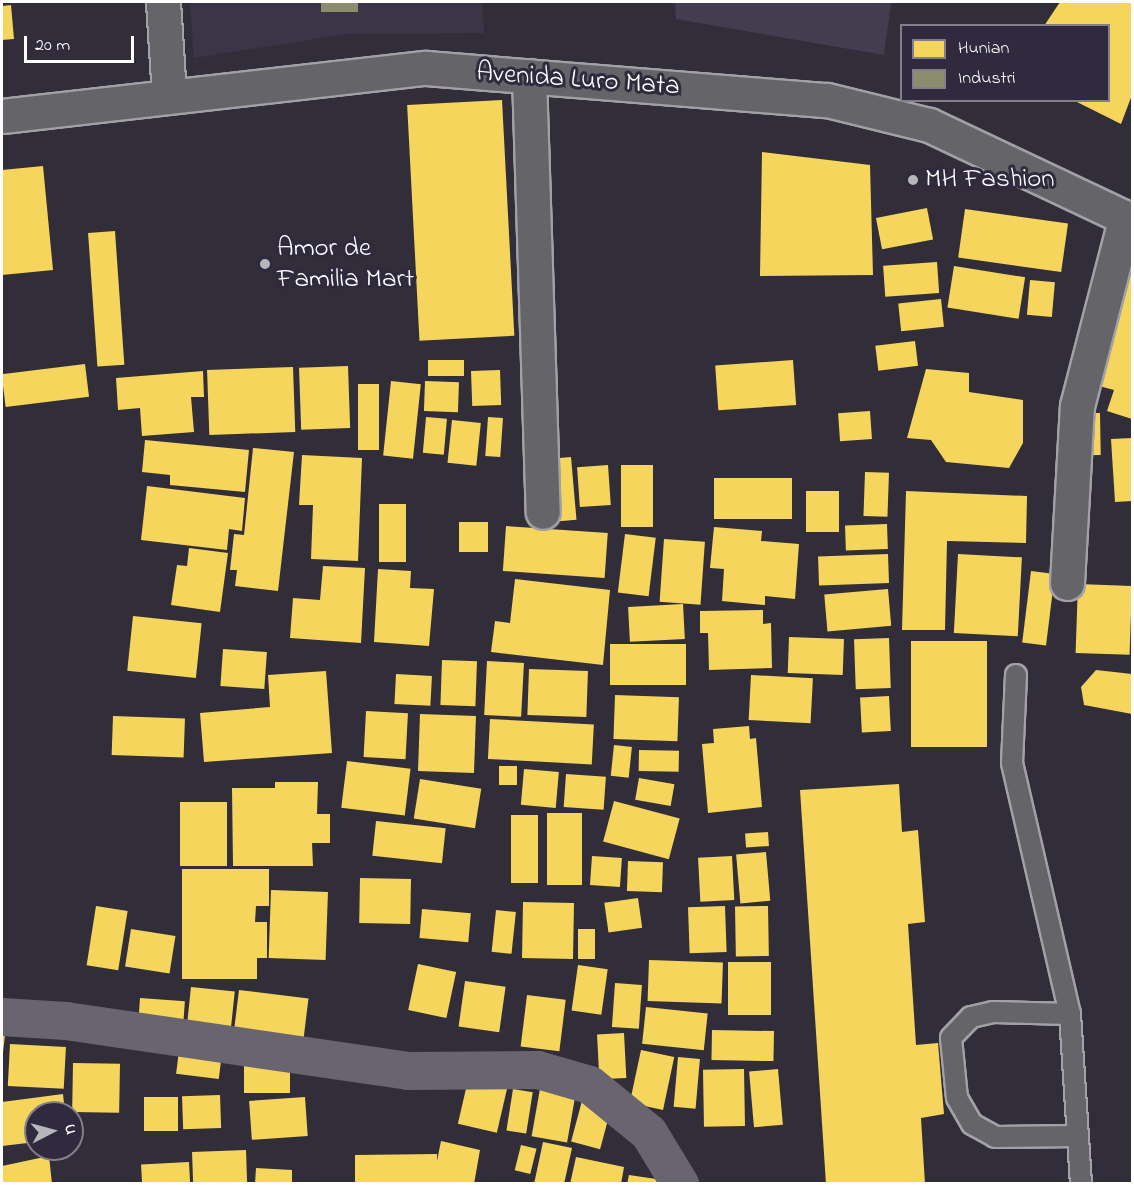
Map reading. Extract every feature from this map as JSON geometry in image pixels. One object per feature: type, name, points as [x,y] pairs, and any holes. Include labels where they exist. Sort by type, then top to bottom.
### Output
[{"type":"main road","points":[[163,2],[169,95]]},
{"type":"main road","name":"Avenida Luro Mata","points":[[2,116],[169,95],[426,68],[826,100],[929,125],[1129,219]]},
{"type":"main road","points":[[529,76],[543,512]]},
{"type":"main road","points":[[1067,583],[1077,406],[1129,219]]},
{"type":"lane","points":[[1016,675],[1012,763],[1070,1014],[1081,1184]]},
{"type":"lane","points":[[1070,1014],[993,1012],[971,1017],[951,1038],[957,1098],[972,1124],[995,1137],[1078,1136]]},
{"type":"shaded area","points":[[190,2],[482,2],[484,33],[347,34],[194,58]]},
{"type":"shaded area","points":[[675,2],[891,2],[884,55],[676,19]]},
{"type":"building: Hunian","points":[[1060,2],[1132,2],[1132,95],[1121,124],[1077,102],[1110,102],[1110,24],[1045,24]]},
{"type":"building: Hunian","points":[[11,5],[14,39],[2,40],[2,6]]},
{"type":"building: Hunian","points":[[502,100],[514,336],[419,341],[407,105]]},
{"type":"building: Hunian","points":[[762,152],[870,165],[873,275],[760,276]]},
{"type":"building: Hunian","points":[[43,166],[53,270],[2,275],[2,170]]},
{"type":"building: Hunian","points":[[927,208],[933,239],[882,249],[876,218]]},
{"type":"building: Hunian","points":[[965,209],[1068,223],[1061,272],[958,258]]},
{"type":"building: Hunian","points":[[115,231],[124,365],[97,367],[88,233]]},
{"type":"building: Hunian","points":[[1125,260],[1132,262],[1132,419],[1107,411],[1114,390],[1099,386],[1113,336],[1104,333]]},
{"type":"building: Hunian","points":[[937,262],[939,293],[885,297],[883,266]]},
{"type":"building: Hunian","points":[[954,266],[1025,277],[1019,319],[947,307]]},
{"type":"building: Hunian","points":[[1030,280],[1055,282],[1052,317],[1027,315]]},
{"type":"building: Hunian","points":[[941,299],[944,327],[901,331],[898,303]]},
{"type":"building: Hunian","points":[[915,341],[918,366],[878,371],[875,346]]},
{"type":"building: Hunian","points":[[428,360],[464,360],[464,376],[428,376]]},
{"type":"building: Hunian","points":[[793,360],[796,405],[718,410],[715,365]]},
{"type":"building: Hunian","points":[[85,364],[89,397],[6,407],[2,374]]},
{"type":"building: Hunian","points":[[348,366],[350,428],[301,430],[299,368]]},
{"type":"building: Hunian","points":[[293,367],[295,432],[209,435],[207,370]]},
{"type":"building: Hunian","points":[[926,369],[969,373],[969,392],[1023,400],[1023,443],[1009,468],[946,462],[931,440],[907,438]]},
{"type":"building: Hunian","points":[[500,370],[501,405],[472,406],[471,371]]},
{"type":"building: Hunian","points":[[203,371],[204,397],[191,397],[194,432],[142,436],[140,408],[118,410],[116,378]]},
{"type":"building: Hunian","points":[[391,381],[421,384],[413,459],[383,456]]},
{"type":"building: Hunian","points":[[425,381],[459,382],[458,412],[424,411]]},
{"type":"building: Hunian","points":[[358,384],[379,384],[379,450],[358,450]]},
{"type":"building: Hunian","points":[[870,411],[872,439],[840,441],[838,413]]},
{"type":"building: Hunian","points":[[1084,413],[1100,413],[1101,455],[1085,455]]},
{"type":"building: Hunian","points":[[426,417],[447,419],[444,455],[423,453]]},
{"type":"building: Hunian","points":[[488,417],[503,418],[500,457],[485,456]]},
{"type":"building: Hunian","points":[[452,420],[481,423],[476,466],[448,463]]},
{"type":"building: Hunian","points":[[1132,438],[1132,501],[1115,502],[1111,439]]},
{"type":"building: Hunian","points":[[145,440],[249,450],[245,492],[170,485],[170,475],[142,472]]},
{"type":"building: Hunian","points":[[253,448],[294,452],[278,591],[235,586],[237,570],[230,570],[234,534],[244,535]]},
{"type":"building: Hunian","points":[[302,455],[362,458],[358,561],[311,559],[313,505],[299,505]]},
{"type":"building: Hunian","points":[[571,457],[576,520],[554,522],[548,459]]},
{"type":"building: Hunian","points":[[608,465],[611,505],[580,507],[577,467]]},
{"type":"building: Hunian","points":[[621,465],[653,465],[653,527],[621,527]]},
{"type":"building: Hunian","points":[[865,472],[889,473],[887,517],[863,516]]},
{"type":"building: Hunian","points":[[714,478],[792,478],[792,519],[714,519]]},
{"type":"building: Hunian","points":[[147,486],[245,498],[242,531],[229,529],[227,550],[141,540]]},
{"type":"building: Hunian","points":[[806,491],[839,491],[839,532],[806,532]]},
{"type":"building: Hunian","points":[[906,491],[1027,496],[1026,543],[947,541],[945,630],[902,630]]},
{"type":"building: Hunian","points":[[379,504],[406,504],[406,562],[379,562]]},
{"type":"building: Hunian","points":[[459,522],[488,522],[488,552],[459,552]]},
{"type":"building: Hunian","points":[[887,524],[888,549],[846,550],[845,525]]},
{"type":"building: Hunian","points":[[506,526],[608,533],[605,578],[503,571]]},
{"type":"building: Hunian","points":[[714,527],[762,531],[761,541],[799,544],[795,599],[765,596],[765,605],[722,601],[724,569],[710,568]]},
{"type":"building: Hunian","points":[[625,534],[656,538],[649,596],[618,593]]},
{"type":"building: Hunian","points":[[664,539],[705,542],[701,605],[660,602]]},
{"type":"building: Hunian","points":[[189,548],[228,553],[220,612],[171,605],[177,565],[187,566]]},
{"type":"building: Hunian","points":[[888,554],[889,583],[819,585],[818,556]]},
{"type":"building: Hunian","points":[[958,554],[1022,557],[1018,636],[954,633]]},
{"type":"building: Hunian","points":[[323,566],[365,568],[361,643],[290,638],[293,598],[320,600]]},
{"type":"building: Hunian","points":[[378,569],[411,571],[410,588],[434,589],[429,646],[374,642]]},
{"type":"building: Hunian","points":[[1031,571],[1055,574],[1046,645],[1022,642]]},
{"type":"building: Hunian","points":[[515,579],[610,590],[603,665],[491,652],[495,621],[510,623]]},
{"type":"building: Hunian","points":[[1078,584],[1132,586],[1130,655],[1076,653]]},
{"type":"building: Hunian","points":[[888,589],[891,626],[827,631],[824,595]]},
{"type":"building: Hunian","points":[[683,604],[685,639],[630,642],[628,607]]},
{"type":"building: Hunian","points":[[763,610],[763,624],[771,623],[772,668],[709,670],[708,633],[700,633],[700,611]]},
{"type":"building: Hunian","points":[[133,616],[202,623],[196,678],[127,671]]},
{"type":"building: Hunian","points":[[789,637],[844,639],[843,675],[788,673]]},
{"type":"building: Hunian","points":[[889,638],[891,688],[856,689],[854,639]]},
{"type":"building: Hunian","points":[[911,641],[987,641],[987,747],[911,747]]},
{"type":"building: Hunian","points":[[610,644],[686,644],[686,685],[610,685]]},
{"type":"building: Hunian","points":[[223,649],[267,652],[264,689],[220,686]]},
{"type":"building: Hunian","points":[[442,660],[477,661],[475,706],[440,705]]},
{"type":"building: Hunian","points":[[487,661],[524,663],[521,717],[484,715]]},
{"type":"building: Hunian","points":[[529,669],[588,671],[586,717],[527,715]]},
{"type":"building: Hunian","points":[[1096,670],[1132,674],[1132,714],[1084,705],[1081,687]]},
{"type":"building: Hunian","points":[[326,671],[332,753],[204,762],[200,713],[270,707],[268,675]]},
{"type":"building: Hunian","points":[[396,674],[432,676],[430,706],[394,704]]},
{"type":"building: Hunian","points":[[751,675],[813,678],[811,723],[749,720]]},
{"type":"building: Hunian","points":[[615,695],[679,697],[677,741],[613,739]]},
{"type":"building: Hunian","points":[[889,696],[891,731],[862,732],[860,698]]},
{"type":"building: Hunian","points":[[366,711],[408,713],[406,759],[364,757]]},
{"type":"building: Hunian","points":[[420,714],[476,716],[474,773],[418,771]]},
{"type":"building: Hunian","points":[[113,716],[185,719],[184,757],[112,755]]},
{"type":"building: Hunian","points":[[490,719],[594,724],[592,764],[488,759]]},
{"type":"building: Hunian","points":[[749,726],[750,739],[756,738],[762,807],[708,813],[702,744],[714,743],[713,729]]},
{"type":"building: Hunian","points":[[614,745],[632,747],[629,778],[611,776]]},
{"type":"building: Hunian","points":[[639,750],[679,751],[679,772],[639,771]]},
{"type":"building: Hunian","points":[[347,761],[411,769],[405,815],[341,808]]},
{"type":"building: Hunian","points":[[499,766],[517,766],[517,785],[499,785]]},
{"type":"building: Hunian","points":[[524,769],[559,772],[556,808],[521,805]]},
{"type":"building: Hunian","points":[[566,774],[606,777],[604,810],[564,807]]},
{"type":"building: Hunian","points":[[639,778],[674,784],[671,806],[635,800]]},
{"type":"building: Hunian","points":[[420,779],[481,789],[475,828],[414,819]]},
{"type":"building: Hunian","points":[[275,782],[318,782],[317,814],[330,814],[330,843],[312,843],[313,866],[233,866],[232,788],[275,788]]},
{"type":"building: Hunian","points":[[899,784],[902,832],[918,830],[925,922],[908,924],[916,1045],[938,1043],[944,1114],[921,1118],[925,1184],[826,1184],[800,790]]},
{"type":"building: Hunian","points":[[614,801],[680,819],[669,859],[603,842]]},
{"type":"building: Hunian","points":[[180,802],[227,802],[227,866],[180,866]]},
{"type":"building: Hunian","points":[[547,813],[582,813],[582,885],[547,885]]},
{"type":"building: Hunian","points":[[511,815],[538,815],[538,883],[511,883]]},
{"type":"building: Hunian","points":[[376,821],[446,828],[442,863],[372,856]]},
{"type":"building: Hunian","points":[[768,832],[769,846],[746,848],[745,834]]},
{"type":"building: Hunian","points":[[766,852],[770,901],[740,903],[736,855]]},
{"type":"building: Hunian","points":[[592,856],[622,858],[620,887],[590,885]]},
{"type":"building: Hunian","points":[[732,856],[734,900],[700,902],[698,858]]},
{"type":"building: Hunian","points":[[628,861],[663,862],[662,892],[627,891]]},
{"type":"building: Hunian","points":[[182,869],[269,869],[269,906],[256,906],[255,922],[267,922],[267,958],[257,958],[257,979],[182,979]]},
{"type":"building: Hunian","points":[[360,878],[411,879],[410,924],[359,923]]},
{"type":"building: Hunian","points":[[271,890],[328,892],[326,960],[269,958]]},
{"type":"building: Hunian","points":[[638,898],[642,928],[609,932],[604,903]]},
{"type":"building: Hunian","points":[[523,902],[574,903],[573,959],[522,958]]},
{"type":"building: Hunian","points":[[96,906],[128,911],[118,970],[87,965]]},
{"type":"building: Hunian","points":[[725,906],[727,952],[690,953],[688,907]]},
{"type":"building: Hunian","points":[[768,906],[769,956],[736,957],[735,907]]},
{"type":"building: Hunian","points":[[422,909],[471,913],[468,942],[419,938]]},
{"type":"building: Hunian","points":[[496,910],[516,912],[512,954],[492,952]]},
{"type":"building: Hunian","points":[[131,929],[175,936],[170,974],[125,967]]},
{"type":"building: Hunian","points":[[578,929],[595,929],[595,959],[578,959]]},
{"type":"building: Hunian","points":[[649,960],[723,963],[722,1004],[648,1001]]},
{"type":"building: Hunian","points":[[728,962],[771,962],[771,1015],[728,1015]]},
{"type":"building: Hunian","points":[[418,964],[456,972],[446,1018],[408,1010]]},
{"type":"building: Hunian","points":[[578,965],[608,969],[601,1015],[572,1011]]},
{"type":"building: Hunian","points":[[465,981],[506,987],[499,1032],[459,1027]]},
{"type":"building: Hunian","points":[[615,983],[642,985],[639,1029],[612,1027]]},
{"type":"building: Hunian","points":[[191,987],[235,992],[230,1041],[186,1037]]},
{"type":"building: Hunian","points":[[239,990],[308,999],[303,1043],[234,1035]]},
{"type":"building: Hunian","points":[[527,995],[566,1000],[559,1051],[521,1047]]},
{"type":"building: Hunian","points":[[140,998],[185,1001],[183,1034],[138,1031]]},
{"type":"building: Hunian","points":[[646,1007],[708,1013],[704,1050],[642,1044]]},
{"type":"building: Hunian","points":[[712,1030],[774,1031],[773,1061],[711,1060]]},
{"type":"building: Hunian","points":[[624,1033],[626,1078],[599,1079],[597,1034]]},
{"type":"building: Hunian","points":[[2,1034],[5,1035],[3,1052],[2,1052]]},
{"type":"building: Hunian","points":[[180,1042],[223,1047],[219,1079],[176,1074]]},
{"type":"building: Hunian","points":[[10,1044],[66,1047],[64,1089],[8,1086]]},
{"type":"building: Hunian","points":[[641,1050],[674,1057],[663,1110],[630,1103]]},
{"type":"building: Hunian","points":[[678,1057],[700,1059],[696,1109],[674,1107]]},
{"type":"building: Hunian","points":[[244,1060],[290,1060],[290,1093],[244,1093]]},
{"type":"building: Hunian","points":[[73,1063],[120,1064],[119,1113],[84,1112],[84,1101],[72,1101]]},
{"type":"building: Hunian","points":[[744,1069],[745,1126],[704,1127],[703,1070]]},
{"type":"building: Hunian","points":[[778,1069],[783,1125],[754,1127],[749,1072]]},
{"type":"building: Hunian","points":[[468,1080],[507,1089],[497,1133],[458,1124]]},
{"type":"building: Hunian","points":[[541,1083],[576,1089],[567,1142],[532,1136]]},
{"type":"building: Hunian","points":[[513,1089],[533,1092],[526,1134],[506,1130]]},
{"type":"building: Hunian","points":[[63,1094],[64,1101],[24,1101],[24,1143],[2,1146],[2,1102]]},
{"type":"building: Hunian","points":[[220,1095],[221,1128],[183,1129],[182,1096]]},
{"type":"building: Hunian","points":[[144,1097],[178,1097],[178,1131],[144,1131]]},
{"type":"building: Hunian","points":[[305,1097],[308,1136],[252,1140],[249,1101]]},
{"type":"building: Hunian","points":[[583,1097],[612,1105],[600,1149],[571,1141]]},
{"type":"building: Hunian","points":[[441,1141],[480,1150],[474,1184],[355,1184],[355,1155],[437,1154],[437,1161]]},
{"type":"building: Hunian","points":[[543,1142],[572,1148],[564,1184],[534,1184]]},
{"type":"building: Hunian","points":[[521,1145],[537,1149],[530,1174],[515,1170]]},
{"type":"building: Hunian","points":[[246,1150],[247,1184],[193,1184],[192,1152]]},
{"type":"building: Hunian","points":[[576,1157],[624,1167],[621,1184],[570,1184]]},
{"type":"building: Hunian","points":[[26,1161],[50,1161],[52,1184],[2,1184],[2,1166]]},
{"type":"building: Hunian","points":[[189,1162],[190,1184],[142,1184],[141,1165]]},
{"type":"building: Hunian","points":[[256,1168],[292,1170],[292,1184],[255,1184]]},
{"type":"building: Hunian","points":[[629,1175],[663,1180],[662,1184],[627,1184]]},
{"type":"building: Industri","points":[[321,2],[358,2],[358,12],[321,12]]},
{"type":"waterway","points":[[2,1017],[66,1021],[407,1071],[538,1070],[590,1085],[649,1133],[680,1184]]},
{"type":"place","name":"MH Fashion","points":[[913,180]]},
{"type":"place","name":"Amor de Familia Mart","points":[[265,264]]}]
